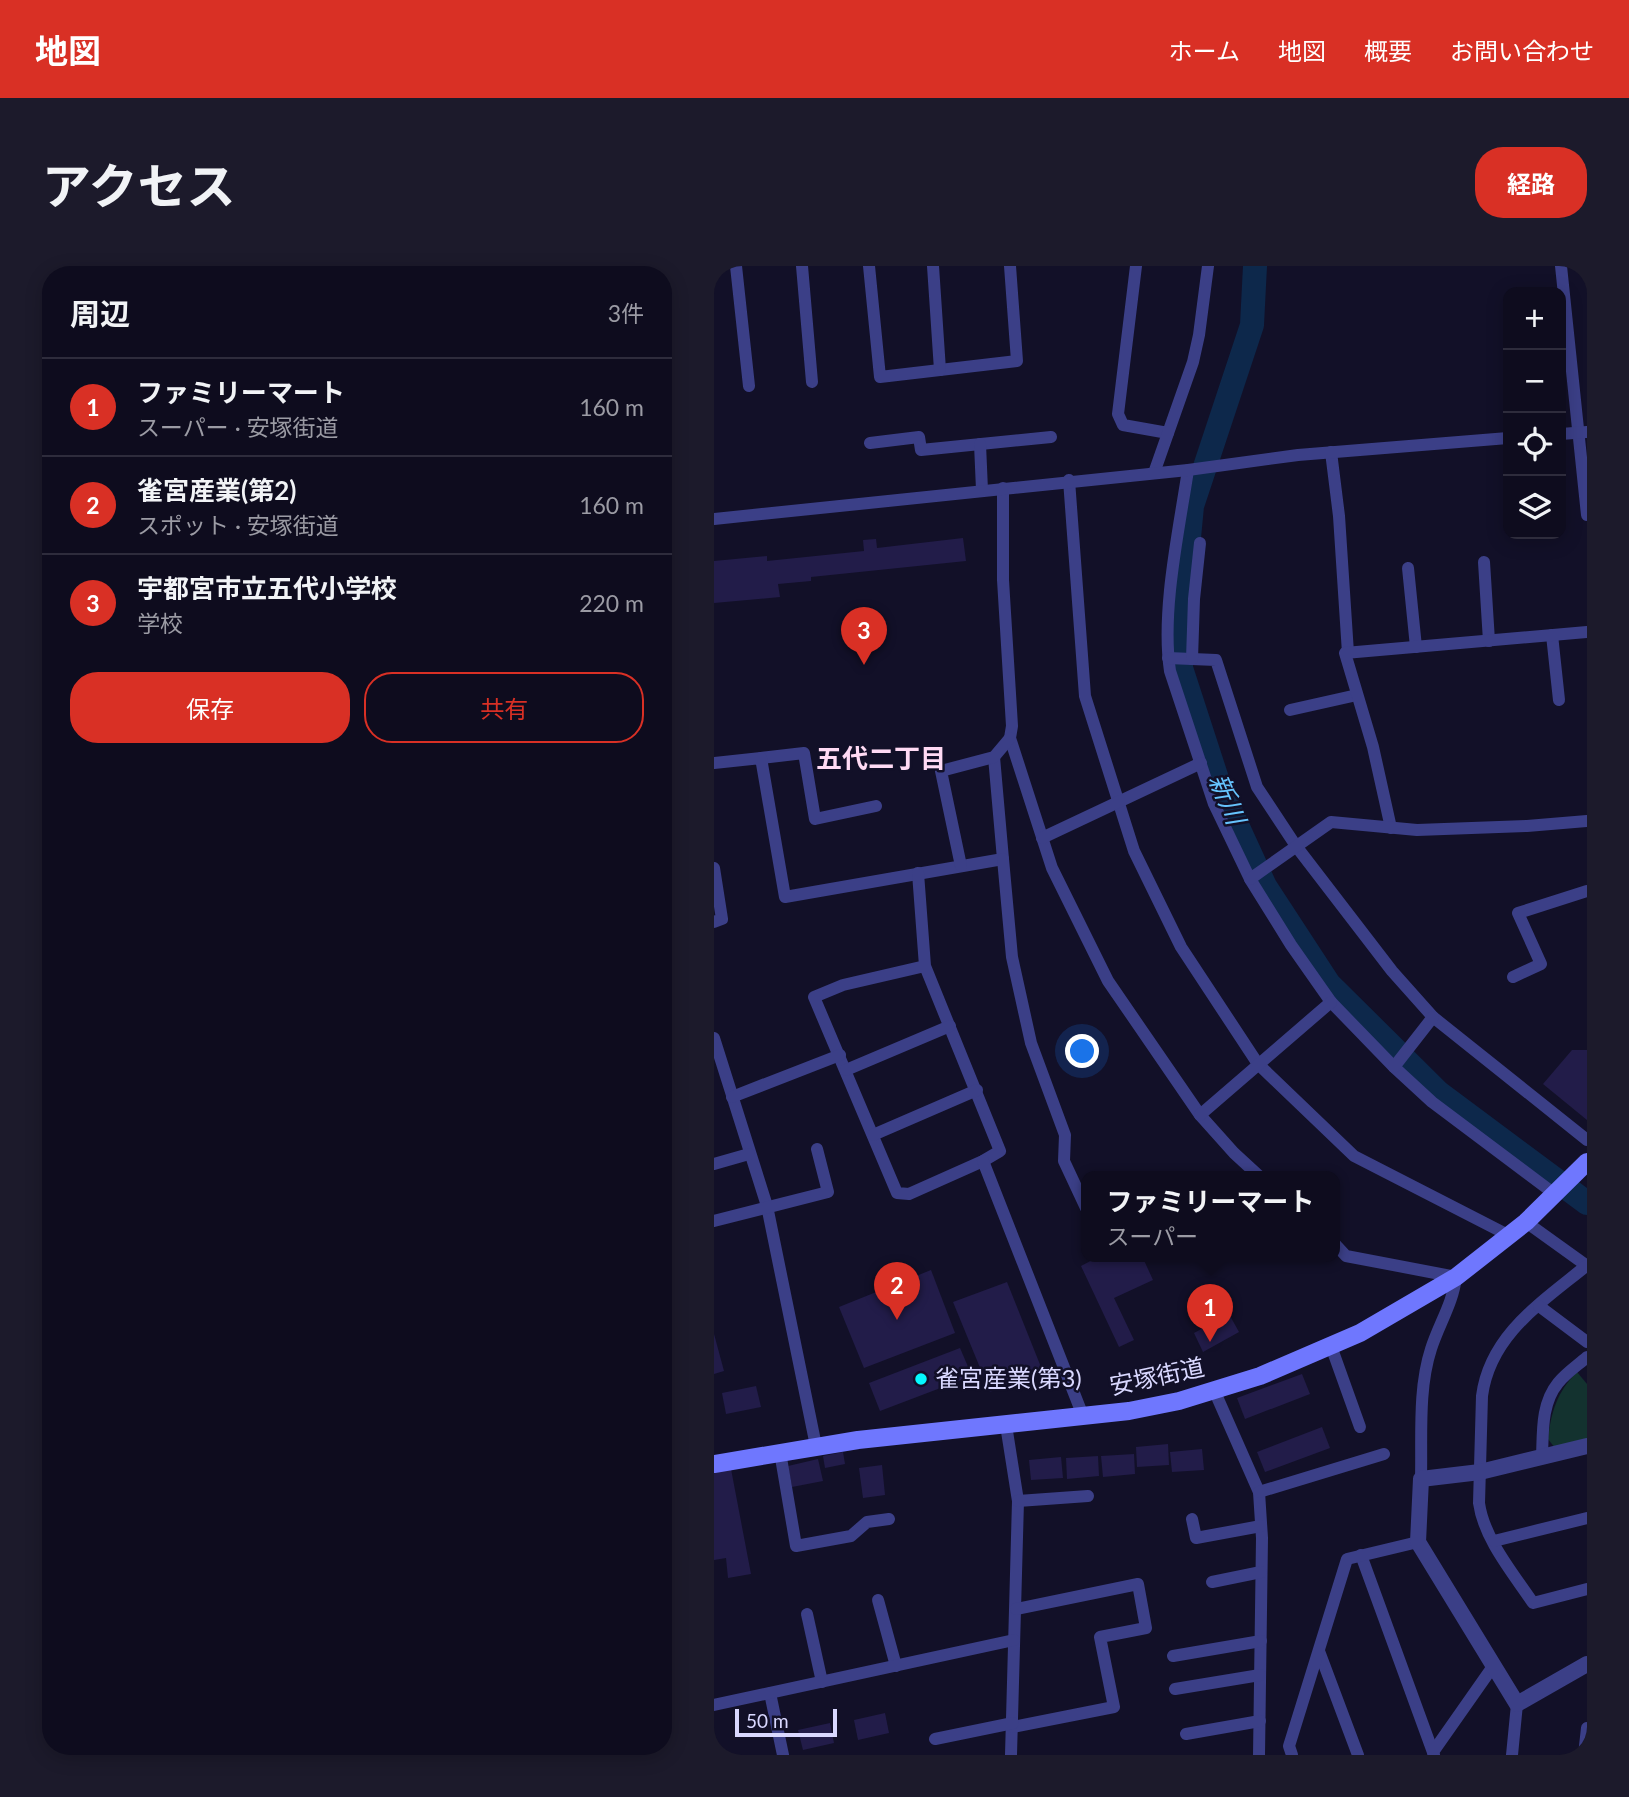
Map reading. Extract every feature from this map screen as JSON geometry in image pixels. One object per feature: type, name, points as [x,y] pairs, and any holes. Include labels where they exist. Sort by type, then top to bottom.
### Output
[{"type":"main road","name":"安塚街道","points":[[714,1464],[816,1446],[1129,1411],[1179,1401],[1260,1376],[1360,1333],[1456,1277],[1526,1222],[1587,1162]]},
{"type":"street","points":[[736,266],[749,386]]},
{"type":"street","points":[[802,266],[812,382]]},
{"type":"street","points":[[869,266],[880,377],[1017,361],[1010,266]]},
{"type":"street","points":[[933,266],[940,370]]},
{"type":"street","points":[[1136,266],[1118,414],[1123,425],[1168,433]]},
{"type":"street","points":[[1154,473],[1193,362],[1208,266]]},
{"type":"street","points":[[1561,266],[1583,432],[1587,515]]},
{"type":"street","points":[[870,443],[919,437],[921,450],[1051,437]]},
{"type":"street","points":[[714,519],[1331,452],[1503,438]]},
{"type":"street","points":[[980,444],[982,490]]},
{"type":"street","points":[[1331,452],[1339,516],[1348,653],[1345,653],[1373,747],[1391,828]]},
{"type":"street","points":[[1180,658],[1170,588],[1193,469]]},
{"type":"street","points":[[1069,481],[1085,696],[1134,851],[1175,935],[1258,1064],[1354,1156],[1510,1236]]},
{"type":"street","points":[[1003,488],[1003,580],[1012,726],[1010,738],[1052,868],[1108,981],[1199,1115],[1254,1171]]},
{"type":"street","points":[[1200,543],[1194,599],[1180,658],[1170,671],[1214,804],[1257,874],[1291,945],[1331,1002],[1432,1102],[1561,1189]]},
{"type":"street","points":[[1484,562],[1489,641]]},
{"type":"street","points":[[1408,568],[1416,647]]},
{"type":"street","points":[[1348,653],[1587,632]]},
{"type":"street","points":[[1552,635],[1559,700]]},
{"type":"street","points":[[1180,658],[1216,660],[1257,787],[1296,846],[1392,971],[1433,1017],[1587,1140]]},
{"type":"street","points":[[1290,710],[1357,695]]},
{"type":"street","points":[[961,866],[941,771],[994,757],[1010,738]]},
{"type":"street","points":[[714,762],[804,753],[815,819],[876,806]]},
{"type":"street","points":[[994,757],[1012,957],[1031,1043],[1065,1135],[1064,1161],[1081,1197]]},
{"type":"street","points":[[761,758],[785,897],[1003,859]]},
{"type":"street","points":[[1042,838],[1201,763]]},
{"type":"street","points":[[1257,874],[1331,822],[1417,830],[1587,821]]},
{"type":"street","points":[[714,868],[722,919],[714,922]]},
{"type":"street","points":[[918,873],[925,966],[1000,1151],[909,1194],[897,1193],[814,997],[844,985],[925,966]]},
{"type":"street","points":[[1513,977],[1541,964],[1518,913],[1587,891]]},
{"type":"street","points":[[1199,1115],[1331,1002]]},
{"type":"street","points":[[1396,1065],[1433,1017]]},
{"type":"street","points":[[846,1070],[950,1026]]},
{"type":"street","points":[[714,1038],[767,1206],[816,1446]]},
{"type":"street","points":[[732,1097],[840,1055]]},
{"type":"street","points":[[873,1135],[977,1090]]},
{"type":"street","points":[[714,1221],[828,1192],[817,1149]]},
{"type":"street","points":[[714,1164],[749,1154]]},
{"type":"street","points":[[983,1161],[1083,1416]]},
{"type":"street","points":[[1526,1222],[1587,1266],[1509,1332],[1497,1348],[1484,1381],[1480,1512],[1494,1541],[1533,1603],[1587,1589]]},
{"type":"street","points":[[1340,1250],[1346,1256],[1456,1277],[1454,1296],[1431,1349],[1425,1376],[1418,1542],[1517,1704],[1511,1755]]},
{"type":"street","points":[[1539,1306],[1587,1342]]},
{"type":"street","points":[[1331,1346],[1360,1427]]},
{"type":"street","points":[[1542,1458],[1543,1419],[1548,1400],[1557,1383],[1587,1357]]},
{"type":"street","points":[[1214,1390],[1259,1492],[1259,1755]]},
{"type":"street","points":[[1006,1425],[1018,1501],[1011,1755]]},
{"type":"street","points":[[1420,1479],[1480,1472],[1587,1446]]},
{"type":"street","points":[[780,1452],[796,1546],[851,1536],[867,1522],[889,1518]]},
{"type":"street","points":[[1259,1492],[1384,1454]]},
{"type":"street","points":[[1018,1501],[1088,1496]]},
{"type":"street","points":[[1192,1518],[1196,1538],[1261,1526]]},
{"type":"street","points":[[1494,1541],[1587,1518]]},
{"type":"street","points":[[1292,1755],[1289,1746],[1347,1559],[1418,1542]]},
{"type":"street","points":[[1362,1555],[1434,1753]]},
{"type":"street","points":[[1212,1582],[1261,1572]]},
{"type":"street","points":[[935,1739],[1114,1707],[1100,1637],[1146,1628],[1138,1584],[1016,1609]]},
{"type":"street","points":[[878,1600],[896,1666]]},
{"type":"street","points":[[807,1614],[822,1682]]},
{"type":"street","points":[[714,1705],[1014,1640]]},
{"type":"street","points":[[1173,1656],[1261,1641]]},
{"type":"street","points":[[1319,1651],[1357,1755]]},
{"type":"street","points":[[1517,1704],[1587,1664]]},
{"type":"street","points":[[1434,1753],[1494,1665]]},
{"type":"street","points":[[1175,1689],[1260,1675]]},
{"type":"street","points":[[770,1693],[783,1755]]},
{"type":"street","points":[[1186,1734],[1260,1721]]},
{"type":"street","points":[[1584,1755],[1587,1728]]},
{"type":"green space","points":[[1577,1372],[1587,1384],[1587,1439],[1555,1448],[1548,1439],[1553,1411],[1564,1387]]},
{"type":"building","points":[[963,538],[966,561],[811,577],[811,581],[778,584],[780,597],[714,603],[714,561],[767,556],[767,561],[864,551],[863,540],[876,539],[877,548]]},
{"type":"building","points":[[1572,1050],[1587,1050],[1587,1120],[1543,1084]]},
{"type":"building","points":[[1089,1262],[1145,1262],[1153,1280],[1114,1298],[1134,1340],[1119,1347],[1081,1266]]},
{"type":"building","points":[[931,1270],[955,1333],[864,1368],[839,1307]]},
{"type":"building","points":[[1007,1282],[1043,1372],[990,1392],[953,1302]]},
{"type":"building","points":[[1229,1314],[1239,1332],[1203,1352],[1194,1333]]},
{"type":"building","points":[[714,1334],[724,1371],[714,1374]]},
{"type":"building","name":"雀宮産業(第3)","points":[[960,1348],[972,1376],[880,1411],[869,1383]]},
{"type":"building","points":[[1302,1374],[1310,1394],[1245,1419],[1237,1398]]},
{"type":"building","points":[[756,1386],[761,1407],[726,1414],[722,1393]]},
{"type":"building","points":[[1322,1427],[1330,1448],[1265,1472],[1257,1452]]},
{"type":"building","points":[[1168,1444],[1169,1465],[1137,1467],[1136,1447]]},
{"type":"building","points":[[1202,1449],[1204,1470],[1172,1472],[1170,1452]]},
{"type":"building","points":[[843,1452],[845,1464],[825,1468],[823,1456]]},
{"type":"building","points":[[1134,1454],[1135,1474],[1103,1477],[1101,1456]]},
{"type":"building","points":[[1098,1456],[1099,1476],[1067,1479],[1066,1458]]},
{"type":"building","points":[[1061,1457],[1063,1478],[1031,1480],[1029,1460]]},
{"type":"building","points":[[818,1459],[823,1481],[792,1487],[788,1466]]},
{"type":"building","points":[[882,1465],[885,1495],[863,1498],[859,1468]]},
{"type":"building","points":[[731,1469],[751,1574],[728,1578],[726,1558],[714,1560],[714,1473]]},
{"type":"building","points":[[885,1713],[889,1733],[858,1740],[854,1720]]},
{"type":"building","points":[[830,1723],[834,1743],[803,1750],[798,1730]]},
{"type":"waterway","name":"新川","points":[[1255,266],[1252,325],[1192,506],[1181,622],[1181,668],[1220,788],[1265,886],[1329,984],[1439,1093],[1587,1203]]},
{"type":"place","name":"宇都宮市立五代小学校","points":[[864,665]]},
{"type":"place","name":"雀宮産業(第2)","points":[[897,1320]]},
{"type":"place","name":"ファミリーマート","points":[[1210,1342]]},
{"type":"place","name":"雀宮産業(第3)","points":[[921,1379]]},
{"type":"district","name":"五代二丁目","points":[[881,759]]}]
